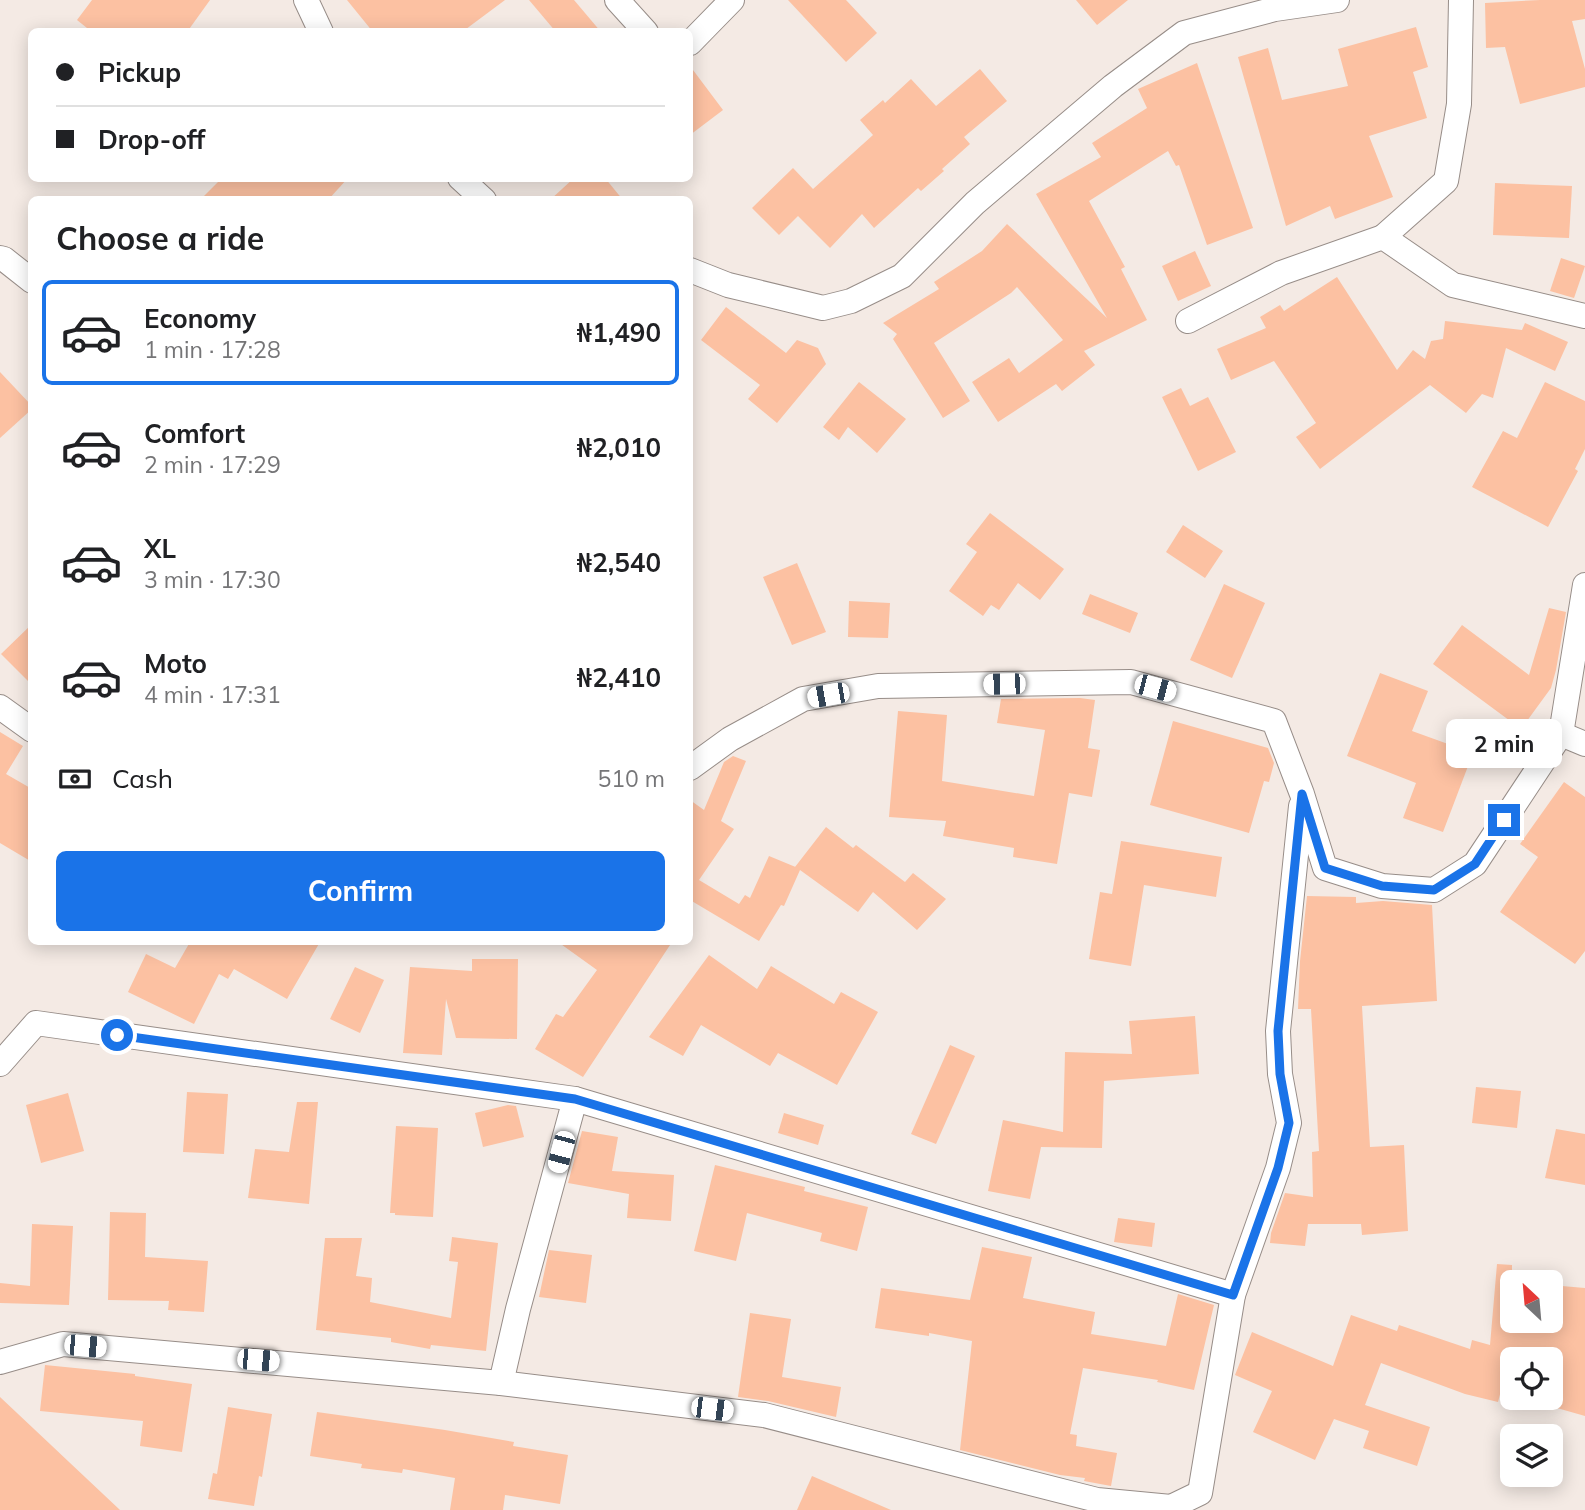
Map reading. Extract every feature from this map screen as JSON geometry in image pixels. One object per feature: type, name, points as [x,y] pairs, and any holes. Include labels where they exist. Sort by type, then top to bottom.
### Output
[{"type":"street","points":[[306,0],[319,28]]},
{"type":"street","points":[[617,0],[642,28]]},
{"type":"street","points":[[693,40],[732,0]]},
{"type":"street","points":[[693,271],[728,285],[823,308],[851,301],[902,276],[975,203],[1113,86],[1184,33],[1275,9],[1336,0]]},
{"type":"street","points":[[1188,321],[1281,273],[1383,237],[1446,181],[1459,104],[1461,0]]},
{"type":"street","points":[[464,182],[480,196]]},
{"type":"street","points":[[1383,237],[1453,285],[1585,316]]},
{"type":"street","points":[[0,258],[28,278]]},
{"type":"street","points":[[693,766],[730,739],[803,699],[878,686],[1131,682],[1274,721],[1302,794],[1325,868],[1382,886],[1434,890],[1475,864],[1561,734],[1585,585]]},
{"type":"street","points":[[0,706],[28,727]]},
{"type":"street","points":[[1561,734],[1585,744]]},
{"type":"street","points":[[0,1362],[63,1344],[501,1383],[764,1415],[1097,1500],[1173,1509],[1200,1493],[1233,1295],[1278,1168],[1289,1123],[1280,1074],[1278,1031],[1302,794]]},
{"type":"street","points":[[0,1064],[36,1023],[575,1099],[1233,1295]]},
{"type":"street","points":[[501,1383],[518,1309],[575,1099]]},
{"type":"building","points":[[92,0],[210,0],[190,28],[87,28],[77,20]]},
{"type":"building","points":[[347,0],[505,0],[467,28],[370,28]]},
{"type":"building","points":[[529,0],[574,0],[598,28],[553,28]]},
{"type":"building","points":[[788,0],[846,0],[877,33],[846,62]]},
{"type":"building","points":[[1076,0],[1128,0],[1097,25]]},
{"type":"building","points":[[1585,0],[1585,19],[1572,21],[1585,69],[1585,87],[1520,104],[1505,47],[1486,48],[1485,3]]},
{"type":"building","points":[[1416,27],[1428,67],[1413,72],[1427,118],[1369,136],[1393,197],[1335,219],[1330,206],[1286,226],[1238,57],[1268,48],[1282,100],[1348,86],[1338,49]]},
{"type":"building","points":[[1197,63],[1253,228],[1207,245],[1179,165],[1176,166],[1168,151],[1089,201],[1125,267],[1121,269],[1147,320],[1084,351],[1095,365],[1062,391],[1056,384],[998,422],[972,382],[1009,358],[1019,373],[1063,340],[1017,287],[934,343],[970,401],[943,418],[893,339],[897,334],[883,323],[939,289],[934,282],[982,251],[1007,224],[1107,318],[1036,194],[1101,157],[1092,143],[1147,108],[1138,89]]},
{"type":"building","points":[[980,69],[1007,101],[964,137],[970,144],[942,169],[944,171],[921,191],[918,188],[874,228],[862,214],[830,248],[798,216],[779,235],[752,208],[793,168],[813,189],[873,135],[860,120],[883,100],[885,103],[911,79],[936,106]]},
{"type":"building","points":[[693,70],[723,110],[693,133]]},
{"type":"building","points":[[218,182],[344,182],[332,196],[204,196]]},
{"type":"building","points":[[570,182],[608,182],[620,196],[554,196]]},
{"type":"building","points":[[1495,183],[1572,186],[1569,238],[1493,235]]},
{"type":"building","points":[[1195,251],[1211,286],[1178,301],[1162,266]]},
{"type":"building","points":[[1561,258],[1585,266],[1574,298],[1550,291]]},
{"type":"building","points":[[1337,277],[1397,370],[1413,350],[1425,359],[1431,341],[1443,339],[1445,321],[1522,330],[1525,323],[1568,342],[1555,371],[1506,348],[1493,398],[1482,394],[1466,413],[1430,385],[1320,469],[1296,437],[1316,423],[1274,361],[1231,380],[1217,349],[1266,328],[1260,317],[1280,305],[1284,311]]},
{"type":"building","points":[[726,307],[786,353],[797,340],[818,348],[826,364],[777,423],[748,399],[760,385],[701,340]]},
{"type":"building","points":[[0,372],[28,402],[28,413],[0,438]]},
{"type":"building","points":[[859,382],[906,419],[877,453],[848,427],[839,440],[823,427]]},
{"type":"building","points":[[1545,382],[1585,401],[1585,449],[1575,469],[1578,471],[1548,527],[1472,487],[1503,431],[1517,438]]},
{"type":"building","points":[[1181,388],[1190,406],[1208,397],[1236,452],[1198,471],[1162,397]]},
{"type":"building","points":[[990,513],[1064,569],[1040,600],[1018,583],[999,610],[991,605],[983,616],[949,591],[977,552],[966,544]]},
{"type":"building","points":[[1183,525],[1223,551],[1205,578],[1166,552]]},
{"type":"building","points":[[797,563],[826,632],[792,645],[763,577]]},
{"type":"building","points":[[1224,584],[1265,603],[1232,678],[1190,660]]},
{"type":"building","points":[[1090,594],[1138,613],[1130,633],[1082,614]]},
{"type":"building","points":[[849,601],[890,603],[888,638],[848,637]]},
{"type":"building","points":[[1549,608],[1566,612],[1556,670],[1551,688],[1521,729],[1433,664],[1462,625],[1529,675]]},
{"type":"building","points":[[28,628],[28,681],[1,654]]},
{"type":"building","points":[[1380,673],[1428,691],[1412,731],[1473,753],[1443,832],[1403,818],[1416,783],[1347,756]]},
{"type":"building","points":[[1001,699],[1095,700],[1088,748],[1100,750],[1092,797],[1069,793],[1057,864],[1013,857],[1014,848],[943,836],[946,821],[889,817],[898,711],[947,715],[942,781],[1034,796],[1045,730],[997,723]]},
{"type":"building","points":[[1173,721],[1268,748],[1274,763],[1269,782],[1264,781],[1249,833],[1150,805]]},
{"type":"building","points":[[0,732],[23,746],[6,774],[28,787],[28,860],[0,843]]},
{"type":"building","points":[[733,756],[746,761],[721,821],[734,829],[699,880],[739,904],[745,895],[750,898],[769,856],[795,867],[826,827],[853,848],[856,845],[905,882],[913,873],[946,899],[917,930],[873,892],[858,912],[800,870],[784,906],[781,905],[759,941],[693,902],[693,802],[704,810],[724,762]]},
{"type":"building","points":[[1564,782],[1585,797],[1585,951],[1575,964],[1500,912],[1538,857],[1520,844]]},
{"type":"building","points":[[1121,841],[1222,857],[1216,897],[1144,885],[1131,966],[1089,959],[1100,892],[1112,894]]},
{"type":"building","points":[[1307,896],[1356,897],[1356,903],[1383,901],[1432,905],[1437,1001],[1362,1006],[1370,1147],[1404,1145],[1408,1231],[1362,1235],[1361,1224],[1308,1224],[1305,1246],[1270,1243],[1285,1193],[1313,1197],[1312,1152],[1319,1151],[1311,1009],[1298,1009]]},
{"type":"building","points":[[188,945],[318,945],[287,999],[234,969],[228,979],[219,974],[194,1024],[128,992],[146,954],[175,968]]},
{"type":"building","points":[[562,945],[670,945],[583,1077],[535,1049],[556,1014],[563,1017],[597,970]]},
{"type":"building","points":[[709,955],[757,989],[771,966],[834,1004],[841,992],[878,1012],[837,1085],[778,1053],[770,1066],[701,1025],[683,1056],[649,1037]]},
{"type":"building","points":[[472,959],[518,959],[517,1039],[456,1038],[446,999],[442,1055],[403,1053],[410,967],[472,971]]},
{"type":"building","points":[[355,967],[384,980],[360,1033],[330,1019]]},
{"type":"building","points":[[1195,1016],[1199,1074],[1104,1081],[1102,1148],[1041,1147],[1030,1199],[988,1191],[1003,1120],[1063,1132],[1065,1052],[1132,1054],[1129,1021]]},
{"type":"building","points":[[950,1045],[975,1056],[936,1144],[911,1134]]},
{"type":"building","points":[[1476,1087],[1521,1091],[1517,1128],[1472,1123]]},
{"type":"building","points":[[187,1092],[228,1094],[224,1154],[183,1152]]},
{"type":"building","points":[[68,1093],[84,1151],[41,1163],[26,1105]]},
{"type":"building","points":[[297,1102],[318,1102],[309,1204],[248,1198],[255,1149],[289,1152]]},
{"type":"building","points":[[508,1105],[516,1106],[524,1137],[483,1147],[475,1113]]},
{"type":"building","points":[[784,1113],[824,1125],[818,1145],[778,1133]]},
{"type":"building","points":[[396,1126],[438,1128],[433,1217],[390,1213]]},
{"type":"building","points":[[1556,1129],[1585,1134],[1585,1185],[1545,1178]]},
{"type":"building","points":[[582,1131],[618,1137],[612,1171],[674,1175],[671,1221],[627,1218],[629,1194],[568,1183]]},
{"type":"building","points":[[715,1165],[805,1187],[804,1191],[868,1207],[857,1251],[820,1241],[822,1233],[747,1213],[736,1261],[694,1251]]},
{"type":"building","points":[[110,1212],[146,1213],[145,1257],[208,1261],[204,1312],[168,1310],[169,1301],[108,1300]]},
{"type":"building","points":[[1118,1218],[1155,1223],[1152,1247],[1114,1242]]},
{"type":"building","points":[[32,1224],[73,1226],[69,1305],[0,1303],[0,1283],[30,1286]]},
{"type":"building","points":[[452,1237],[498,1243],[486,1351],[431,1345],[430,1349],[391,1342],[391,1338],[316,1330],[325,1238],[362,1238],[356,1276],[372,1278],[370,1302],[451,1318],[458,1262],[449,1261]]},
{"type":"building","points":[[982,1247],[1032,1257],[1023,1298],[1095,1312],[1091,1334],[1166,1346],[1178,1294],[1214,1305],[1194,1390],[1157,1382],[1158,1380],[1083,1368],[1070,1434],[1077,1435],[1076,1446],[1117,1453],[1111,1486],[960,1450],[972,1341],[929,1333],[929,1336],[875,1328],[881,1288],[970,1300]]},
{"type":"building","points":[[549,1250],[592,1255],[586,1303],[539,1297]]},
{"type":"building","points":[[1497,1264],[1512,1265],[1512,1270],[1500,1270],[1500,1334],[1563,1334],[1563,1286],[1585,1288],[1585,1416],[1563,1410],[1563,1347],[1500,1347],[1498,1402],[1465,1394],[1381,1363],[1365,1405],[1430,1427],[1417,1466],[1363,1448],[1369,1431],[1334,1419],[1315,1460],[1253,1432],[1272,1391],[1235,1375],[1252,1332],[1333,1366],[1351,1315],[1397,1331],[1399,1325],[1470,1349],[1472,1340],[1490,1345]]},
{"type":"building","points":[[750,1313],[791,1319],[782,1377],[841,1387],[836,1417],[738,1397]]},
{"type":"building","points":[[45,1365],[135,1374],[192,1384],[182,1452],[140,1446],[143,1421],[40,1411]]},
{"type":"building","points":[[0,1397],[120,1510],[0,1510]]},
{"type":"building","points":[[228,1407],[272,1414],[262,1477],[259,1476],[254,1506],[208,1499],[213,1473],[217,1474]]},
{"type":"building","points":[[317,1412],[445,1430],[514,1442],[513,1446],[568,1455],[560,1504],[505,1495],[503,1510],[450,1510],[455,1478],[403,1469],[402,1473],[361,1468],[362,1464],[310,1456]]},
{"type":"building","points":[[812,1476],[891,1510],[797,1510]]},
{"type":"route","points":[[117,1035],[575,1099],[1233,1295],[1278,1168],[1289,1123],[1280,1074],[1278,1031],[1302,794],[1325,868],[1382,886],[1434,890],[1475,864],[1504,820]]}]
